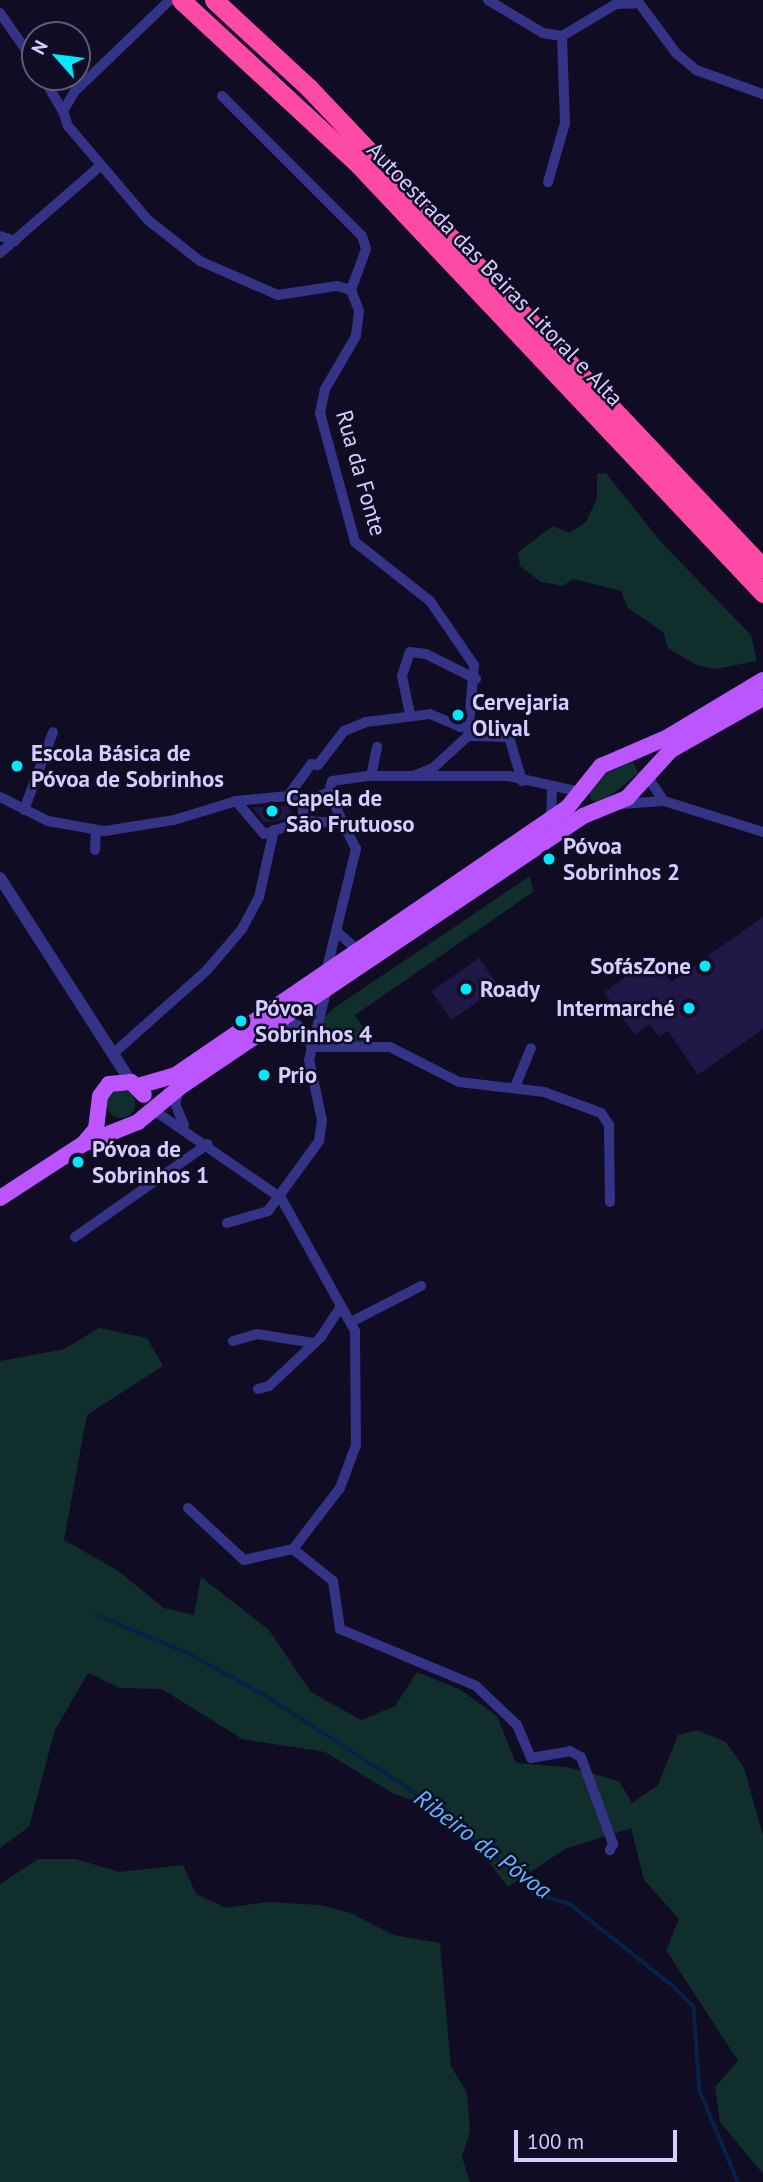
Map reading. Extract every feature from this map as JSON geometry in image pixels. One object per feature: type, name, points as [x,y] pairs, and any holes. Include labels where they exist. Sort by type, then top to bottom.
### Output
[{"type":"highway","name":"Autoestrada das Beiras Litoral e Alta","points":[[181,0],[359,165],[763,593]]},
{"type":"highway","name":"Autoestrada das Beiras Litoral e Alta","points":[[214,0],[309,88],[763,568]]},
{"type":"main road","points":[[83,1144],[96,1129],[100,1096],[109,1084],[134,1084],[174,1076],[551,818],[581,793],[601,766],[633,752],[763,680]]},
{"type":"main road","points":[[0,1198],[83,1144],[123,1128],[147,1113],[180,1087],[595,813],[618,804],[671,750],[763,698]]},
{"type":"main road","points":[[633,752],[644,758],[648,773]]},
{"type":"main road","points":[[581,793],[585,807],[595,813]]},
{"type":"main road","points":[[134,1084],[146,1100],[147,1113]]},
{"type":"main road","points":[[99,1112],[108,1124],[123,1128]]},
{"type":"street","points":[[63,111],[75,91],[170,0]]},
{"type":"street","points":[[488,0],[543,33],[562,36],[616,4],[639,3],[676,53],[696,70],[763,94]]},
{"type":"street","points":[[0,13],[21,43]]},
{"type":"street","points":[[548,182],[565,123],[562,36]]},
{"type":"street","points":[[51,91],[100,166],[148,220],[200,261],[278,295],[337,286],[351,290],[366,249],[362,236],[222,96]]},
{"type":"street","points":[[0,253],[100,166]]},
{"type":"street","points":[[0,236],[15,242]]},
{"type":"street","name":"Rua da Fonte","points":[[351,290],[359,311],[356,336],[325,389],[320,413],[355,542],[430,601],[476,675]]},
{"type":"street","points":[[410,714],[402,676],[410,652],[426,654],[476,675],[468,731],[433,768],[413,776]]},
{"type":"street","points":[[318,765],[352,726],[410,714],[436,714],[468,731],[509,737],[522,781]]},
{"type":"street","points":[[24,810],[53,732]]},
{"type":"street","points":[[371,776],[377,747]]},
{"type":"street","points":[[288,796],[311,764],[318,765]]},
{"type":"street","points":[[318,765],[330,786],[356,849],[326,972]]},
{"type":"street","points":[[648,773],[664,801]]},
{"type":"street","points":[[303,804],[330,786],[371,776],[522,781],[581,793]]},
{"type":"street","points":[[551,818],[552,787]]},
{"type":"street","points":[[0,797],[24,810],[96,830],[174,820],[236,801],[288,796],[303,804]]},
{"type":"street","points":[[236,801],[264,834],[303,821],[343,822]]},
{"type":"street","points":[[618,804],[664,801],[763,832]]},
{"type":"street","points":[[303,804],[303,821]]},
{"type":"street","points":[[95,850],[96,830]]},
{"type":"street","points":[[115,1052],[207,970],[242,929],[259,897],[274,830]]},
{"type":"street","points":[[0,878],[134,1084]]},
{"type":"street","points":[[337,932],[358,950]]},
{"type":"street","points":[[226,1223],[268,1211],[281,1198],[322,1131],[310,1075],[312,1047],[327,990]]},
{"type":"street","points":[[278,1022],[298,1026],[312,1047]]},
{"type":"street","points":[[312,1047],[390,1047],[459,1082],[515,1087],[559,1096],[606,1118],[610,1202]]},
{"type":"street","points":[[515,1087],[531,1048]]},
{"type":"street","points":[[109,1084],[119,1071],[115,1052]]},
{"type":"street","points":[[180,1087],[175,1102],[186,1128]]},
{"type":"street","points":[[147,1113],[186,1128],[281,1198],[295,1214],[340,1308],[351,1322],[356,1445],[340,1488],[293,1549],[244,1560],[188,1508]]},
{"type":"street","points":[[75,1237],[208,1144]]},
{"type":"street","points":[[351,1322],[421,1286]]},
{"type":"street","points":[[258,1389],[269,1386],[314,1343],[340,1308]]},
{"type":"street","points":[[233,1341],[257,1334],[314,1343]]},
{"type":"street","points":[[293,1549],[333,1581],[340,1629],[476,1686],[517,1725],[531,1758],[570,1751],[581,1757],[613,1844],[610,1850]]},
{"type":"green space","points":[[606,473],[661,542],[751,635],[757,661],[715,669],[696,665],[668,648],[663,632],[628,608],[621,591],[573,579],[563,586],[541,582],[520,566],[518,552],[553,526],[569,533],[586,522],[597,498],[597,474]]},
{"type":"green space","points":[[633,761],[638,773],[602,803],[591,800],[589,791],[607,773]]},
{"type":"green space","points":[[530,876],[533,892],[355,1015],[372,1043],[322,1044],[324,1018],[334,1008]]},
{"type":"green space","points":[[121,1090],[131,1094],[135,1104],[131,1114],[121,1118],[111,1114],[107,1104],[111,1094]]},
{"type":"green space","points":[[99,1328],[147,1338],[163,1366],[87,1415],[64,1540],[117,1570],[164,1608],[194,1615],[201,1577],[269,1630],[311,1692],[361,1720],[395,1706],[417,1672],[461,1690],[497,1716],[516,1763],[567,1767],[619,1781],[632,1803],[658,1785],[678,1735],[697,1730],[726,1742],[744,1768],[763,1835],[763,2174],[720,2122],[715,2087],[738,2061],[666,1950],[679,1919],[644,1880],[631,1828],[565,1849],[508,1887],[450,1812],[394,1794],[325,1752],[242,1739],[162,1689],[120,1688],[88,1673],[55,1730],[29,1827],[0,1848],[0,1361],[64,1349]]},
{"type":"green space","points":[[38,1859],[76,1859],[119,1872],[183,1865],[196,1894],[226,1908],[267,1902],[320,1905],[351,1913],[393,1935],[440,1943],[451,2066],[467,2093],[470,2131],[462,2157],[470,2182],[0,2182],[0,1884]]},
{"type":"building","name":"Capela de São Frutuoso","points":[[289,806],[292,816],[274,822],[264,822],[252,807]]},
{"type":"building","name":"Intermarché","points":[[763,917],[763,1029],[698,1075],[668,1031],[659,1037],[650,1024],[635,1035],[604,992],[654,957],[671,982]]},
{"type":"building","name":"Roady","points":[[479,958],[499,987],[452,1020],[431,991]]},
{"type":"waterway","name":"Ribeiro da Póvoa","points":[[97,1615],[190,1654],[268,1697],[408,1788],[547,1897],[570,1904],[672,1985],[694,2007],[700,2091],[738,2182]]},
{"type":"place","name":"Cervejaria Olival","points":[[458,715]]},
{"type":"place","name":"Escola Básica de Póvoa de Sobrinhos","points":[[17,766]]},
{"type":"place","name":"Capela de São Frutuoso","points":[[272,811]]},
{"type":"place","name":"Póvoa Sobrinhos 2","points":[[549,859]]},
{"type":"place","name":"SofásZone","points":[[705,966]]},
{"type":"place","name":"Roady","points":[[466,989]]},
{"type":"place","name":"Intermarché","points":[[689,1008]]},
{"type":"place","name":"Póvoa Sobrinhos 4","points":[[241,1021]]},
{"type":"place","name":"Prio","points":[[264,1075]]},
{"type":"place","name":"Póvoa de Sobrinhos 1","points":[[78,1162]]}]
